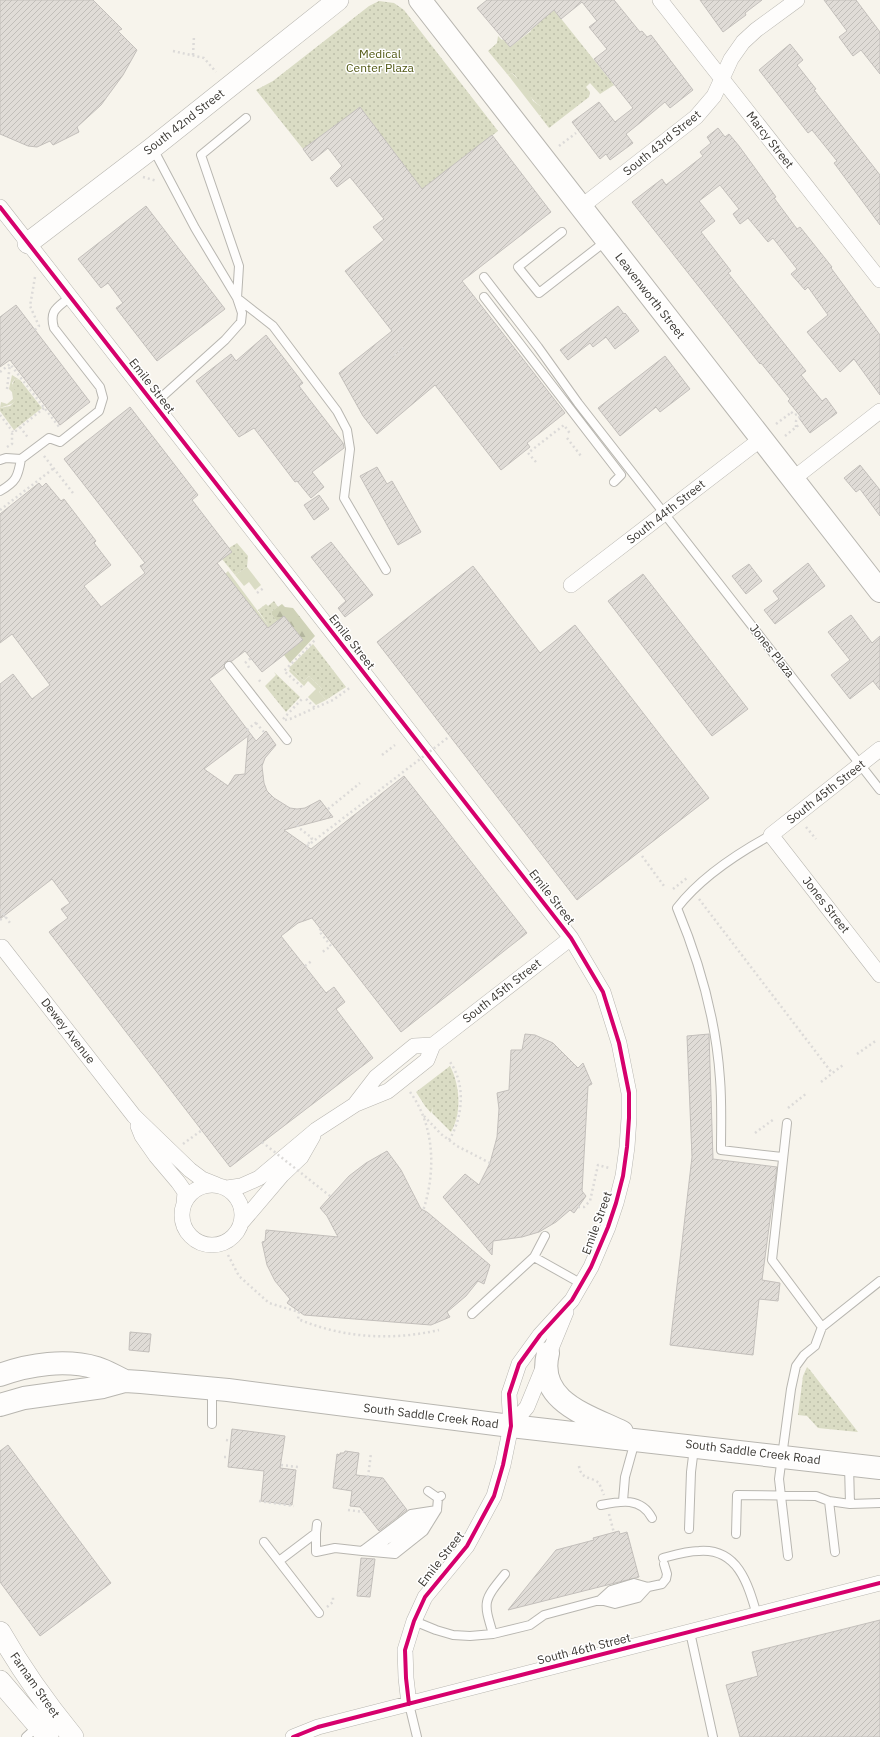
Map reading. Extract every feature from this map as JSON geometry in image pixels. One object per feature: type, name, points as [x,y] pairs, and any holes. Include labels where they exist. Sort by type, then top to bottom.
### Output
[{"type":"main road","name":"South 42nd Street","points":[[28,243],[151,149],[338,0]]},
{"type":"main road","name":"Leavenworth Street","points":[[420,0],[580,208],[768,431],[793,479],[880,591]]},
{"type":"main road","points":[[548,1353],[546,1372],[551,1387],[556,1395],[577,1410],[635,1439]]},
{"type":"main road","name":"South Saddle Creek Road","points":[[0,1375],[42,1365],[61,1363],[98,1368],[125,1381]]},
{"type":"main road","name":"South Saddle Creek Road","points":[[0,1405],[24,1398],[103,1387],[125,1381],[212,1388],[512,1426],[880,1468]]},
{"type":"main road","name":"Farnam Street","points":[[0,1632],[17,1662],[52,1711],[73,1737]]},
{"type":"main road","name":"Farnam Street","points":[[0,1681],[38,1733]]},
{"type":"street","name":"Marcy Street","points":[[660,0],[880,280]]},
{"type":"street","name":"South 43rd Street","points":[[580,208],[696,117],[714,96],[731,59],[743,42],[756,30],[797,0]]},
{"type":"street","name":"Emile Street","points":[[0,207],[571,938],[603,992],[619,1043],[629,1093],[627,1148],[616,1203],[600,1250],[572,1300],[548,1353],[527,1407],[512,1426]]},
{"type":"street","points":[[793,479],[880,411]]},
{"type":"street","name":"South 44th Street","points":[[571,585],[768,431]]},
{"type":"street","name":"South 45th Street","points":[[771,835],[880,749]]},
{"type":"street","name":"Jones Street","points":[[771,835],[880,975]]},
{"type":"street","name":"South 45th Street","points":[[316,1130],[301,1157],[282,1175],[242,1222],[235,1235],[223,1244],[213,1246],[195,1240],[188,1233],[183,1224],[182,1214],[184,1204],[189,1195],[197,1188],[207,1185],[241,1186],[259,1178],[316,1130],[356,1104],[388,1091],[427,1060],[433,1045],[571,938]]},
{"type":"street","name":"Dewey Avenue","points":[[1,948],[134,1116],[190,1170],[202,1179],[222,1186]]},
{"type":"street","name":"Dewey Avenue","points":[[134,1116],[142,1136],[184,1192],[184,1204]]},
{"type":"street","points":[[222,1186],[235,1194],[240,1202],[243,1213],[242,1222]]},
{"type":"street","name":"Emile Street","points":[[409,1704],[406,1678],[406,1650],[414,1621],[425,1596],[467,1546],[494,1496],[512,1426],[509,1394],[519,1364],[540,1334],[572,1300]]},
{"type":"street","name":"South 46th Street","points":[[293,1737],[318,1728],[409,1704],[880,1583]]},
{"type":"lane","points":[[237,298],[239,266],[201,155],[246,118]]},
{"type":"lane","points":[[151,149],[158,158],[195,228],[237,298],[242,313],[241,322],[225,340],[154,404]]},
{"type":"lane","points":[[562,232],[518,267],[539,293],[606,240]]},
{"type":"lane","name":"Jones Plaza","points":[[484,277],[538,347],[578,403],[880,790]]},
{"type":"lane","points":[[0,460],[6,458],[21,459],[49,438],[60,442],[99,411],[104,398],[100,387],[54,328],[52,318],[54,311],[70,297]]},
{"type":"lane","points":[[484,297],[621,475],[614,482]]},
{"type":"lane","points":[[237,298],[273,326],[337,411],[347,430],[350,449],[344,498],[386,570]]},
{"type":"lane","points":[[0,491],[13,482],[18,475],[21,459]]},
{"type":"lane","points":[[229,666],[287,740]]},
{"type":"lane","points":[[771,835],[743,851],[688,894],[677,908],[692,944],[712,1012],[720,1079],[721,1150],[782,1157]]},
{"type":"lane","points":[[787,1123],[782,1157],[772,1260],[822,1327]]},
{"type":"lane","points":[[472,1314],[534,1256],[544,1236]]},
{"type":"lane","points":[[534,1256],[582,1284]]},
{"type":"lane","points":[[788,1556],[779,1479],[791,1389],[796,1366],[804,1355],[815,1346],[822,1327],[880,1281]]},
{"type":"lane","points":[[212,1388],[212,1424]]},
{"type":"lane","points":[[623,1501],[625,1477],[635,1439]]},
{"type":"lane","points":[[689,1529],[690,1472],[694,1446]]},
{"type":"lane","points":[[849,1464],[850,1504]]},
{"type":"lane","points":[[317,1524],[316,1552],[335,1548],[362,1550],[390,1548],[437,1510],[440,1497],[428,1490]]},
{"type":"lane","points":[[736,1534],[737,1495],[816,1496],[829,1501],[850,1504],[880,1503]]},
{"type":"lane","points":[[601,1505],[623,1501],[637,1504],[646,1509],[652,1518]]},
{"type":"lane","points":[[829,1501],[835,1552]]},
{"type":"lane","points":[[362,1550],[411,1514],[437,1510]]},
{"type":"lane","points":[[279,1561],[316,1533]]},
{"type":"lane","points":[[264,1542],[319,1613]]},
{"type":"lane","points":[[414,1621],[436,1630],[470,1636],[493,1634],[530,1625],[544,1615],[600,1600],[611,1590],[634,1583],[648,1587],[662,1584],[666,1579],[667,1574],[663,1561],[698,1551],[714,1551],[726,1557],[737,1566],[745,1579],[757,1615]]},
{"type":"lane","points":[[493,1634],[486,1611],[486,1601],[489,1594],[505,1574]]},
{"type":"lane","points":[[600,1600],[615,1604],[638,1598],[648,1587]]},
{"type":"lane","points":[[690,1632],[713,1737]]},
{"type":"lane","points":[[409,1704],[417,1737]]},
{"type":"path","points":[[193,55],[194,36]]},
{"type":"path","points":[[173,51],[204,58],[216,72]]},
{"type":"path","points":[[559,146],[576,133]]},
{"type":"path","points":[[142,176],[162,181]]},
{"type":"path","points":[[35,278],[30,306],[39,326],[35,330]]},
{"type":"path","points":[[390,358],[405,346]]},
{"type":"path","points":[[0,372],[10,364]]},
{"type":"path","points":[[7,389],[10,364]]},
{"type":"path","points":[[10,364],[61,429]]},
{"type":"path","points":[[1,450],[12,444],[13,432],[44,408]]},
{"type":"path","points":[[768,431],[792,412],[795,415],[800,414],[796,421],[796,427]]},
{"type":"path","points":[[0,415],[13,432]]},
{"type":"path","points":[[785,436],[800,424]]},
{"type":"path","points":[[536,462],[528,453],[564,425],[571,435]]},
{"type":"path","points":[[20,427],[29,438]]},
{"type":"path","points":[[567,438],[581,456]]},
{"type":"path","points":[[44,456],[73,493]]},
{"type":"path","points":[[0,510],[54,468]]},
{"type":"path","points":[[257,593],[265,587]]},
{"type":"path","points":[[302,687],[284,671],[315,640]]},
{"type":"path","points":[[245,663],[251,658]]},
{"type":"path","points":[[248,666],[250,670]]},
{"type":"path","points":[[259,680],[262,684]]},
{"type":"path","points":[[302,699],[283,720],[290,719],[333,700],[351,687]]},
{"type":"path","points":[[306,699],[315,708]]},
{"type":"path","points":[[247,730],[261,719]]},
{"type":"path","points":[[256,723],[264,732]]},
{"type":"path","points":[[296,820],[298,827],[312,838],[307,846],[450,736]]},
{"type":"path","points":[[382,755],[395,745]]},
{"type":"path","points":[[328,809],[360,784]]},
{"type":"path","points":[[806,828],[816,839]]},
{"type":"path","points":[[642,856],[664,886]]},
{"type":"path","points":[[697,897],[832,1074]]},
{"type":"path","points":[[0,909],[10,922]]},
{"type":"path","points":[[0,920],[5,916]]},
{"type":"path","points":[[321,929],[319,930],[331,946],[321,953]]},
{"type":"path","points":[[305,966],[313,960]]},
{"type":"path","points":[[857,1054],[877,1040]]},
{"type":"path","points":[[449,1140],[458,1123],[460,1106],[458,1079],[450,1062]]},
{"type":"path","points":[[821,1082],[844,1064]]},
{"type":"path","points":[[408,1088],[423,1115],[430,1141],[432,1165],[431,1180],[423,1210]]},
{"type":"path","points":[[788,1108],[807,1093]]},
{"type":"path","points":[[423,1115],[449,1140],[490,1163]]},
{"type":"path","points":[[755,1133],[774,1118]]},
{"type":"path","points":[[183,1144],[202,1130]]},
{"type":"path","points":[[262,1142],[330,1196]]},
{"type":"path","points":[[578,1207],[584,1207],[590,1201],[598,1165],[609,1168]]},
{"type":"path","points":[[228,1255],[239,1276],[268,1303],[299,1312],[298,1319],[309,1323],[341,1333],[379,1337],[409,1336],[439,1330]]},
{"type":"path","points":[[226,1440],[231,1441]]},
{"type":"path","points":[[368,1476],[371,1453]]},
{"type":"path","points":[[224,1457],[229,1457]]},
{"type":"path","points":[[281,1465],[298,1467]]},
{"type":"path","points":[[579,1466],[582,1475],[599,1482],[604,1495]]},
{"type":"path","points":[[259,1501],[294,1506]]},
{"type":"path","points":[[348,1510],[364,1512]]},
{"type":"path","points":[[609,1512],[614,1533]]},
{"type":"path","points":[[327,1606],[333,1602],[333,1596]]},
{"type":"green space","points":[[540,0],[555,11],[614,85],[600,94],[590,83],[586,87],[590,92],[589,97],[549,128],[539,115],[541,116],[540,106],[532,98],[515,75],[512,73],[508,75],[488,51],[497,43],[498,36],[510,47],[531,31],[538,24]]},
{"type":"green space","name":"Medical Center Plaza","points":[[379,1],[394,3],[404,10],[498,131],[422,189],[360,107],[303,149],[256,90],[273,81],[369,6]]},
{"type":"green space","points":[[512,73],[528,90],[533,101],[540,106],[543,112],[542,115],[539,115],[508,75]]},
{"type":"green space","points":[[12,375],[20,380],[15,379],[12,383],[17,399],[15,402],[0,408],[1,402],[7,404],[13,399],[12,392],[9,389]]},
{"type":"green space","points":[[15,379],[20,380],[42,408],[14,430],[0,411],[0,408],[10,406],[15,401],[12,385]]},
{"type":"green space","points":[[237,543],[248,556],[247,567],[235,575],[222,559],[229,548]]},
{"type":"green space","points":[[247,567],[261,585],[255,590],[249,582],[244,586],[235,575]]},
{"type":"green space","points":[[228,571],[268,625],[268,628],[225,574]]},
{"type":"green space","points":[[274,601],[278,607],[272,611],[272,615],[277,621],[268,628],[268,625],[258,610],[266,604],[268,606]]},
{"type":"green space","points":[[282,604],[285,607],[293,608],[315,636],[290,663],[284,655],[303,640],[284,616],[277,621],[272,615],[272,611]]},
{"type":"green space","points":[[313,644],[346,687],[326,700],[319,692],[322,689],[309,676],[304,681],[289,668]]},
{"type":"green space","points":[[290,669],[304,681],[309,676],[322,689],[319,692],[326,700],[316,705],[308,697],[316,689],[308,681],[304,686],[289,671]]},
{"type":"green space","points":[[274,672],[300,697],[286,712],[265,686],[276,675]]},
{"type":"green space","points":[[450,1066],[458,1090],[457,1116],[451,1132],[432,1113],[433,1107],[431,1113],[416,1092]]},
{"type":"green space","points":[[807,1367],[858,1432],[818,1428],[807,1416],[798,1415],[803,1376]]},
{"type":"building","points":[[0,0],[93,0],[122,29],[118,31],[137,50],[123,75],[101,105],[77,127],[79,132],[53,145],[50,141],[37,147],[28,146],[0,134]]},
{"type":"building","points":[[487,0],[614,0],[640,32],[642,31],[647,37],[651,35],[693,90],[670,108],[665,102],[626,134],[633,143],[610,160],[606,154],[600,159],[572,122],[599,102],[615,122],[633,108],[594,59],[607,49],[589,27],[597,21],[582,2],[561,19],[554,10],[510,47],[477,8]]},
{"type":"building","points":[[700,0],[762,0],[745,13],[746,15],[723,32]]},
{"type":"building","points":[[824,0],[856,0],[880,32],[880,74],[861,50],[853,56],[839,37],[847,31]]},
{"type":"building","points":[[790,44],[803,60],[797,65],[816,89],[814,90],[880,175],[880,225],[834,163],[837,161],[812,130],[808,133],[759,70]]},
{"type":"building","points":[[360,107],[422,189],[492,135],[551,212],[462,281],[565,413],[527,443],[530,447],[501,470],[435,385],[377,434],[363,416],[339,373],[392,331],[345,271],[384,240],[373,227],[384,219],[350,177],[337,187],[330,178],[342,166],[328,148],[312,161],[303,149]]},
{"type":"building","points":[[718,128],[725,137],[729,134],[739,146],[797,229],[800,227],[832,267],[831,268],[880,335],[880,395],[854,359],[840,372],[807,332],[828,315],[808,287],[805,290],[791,274],[797,269],[773,238],[768,242],[748,218],[740,224],[733,214],[739,209],[720,185],[699,201],[715,221],[701,232],[731,271],[728,273],[806,371],[801,375],[822,401],[826,398],[837,413],[810,433],[799,418],[801,417],[788,401],[790,399],[761,363],[760,364],[632,202],[662,179],[666,185],[703,156],[700,152],[711,143],[707,137]]},
{"type":"building","points":[[146,206],[225,309],[157,361],[116,308],[123,303],[108,283],[101,288],[78,259]]},
{"type":"building","points":[[16,305],[90,402],[60,425],[10,360],[0,367],[0,317]]},
{"type":"building","points":[[618,306],[639,331],[615,349],[606,337],[593,347],[590,343],[568,360],[560,350]]},
{"type":"building","points":[[266,335],[303,383],[299,386],[343,443],[344,448],[312,472],[324,487],[311,498],[297,481],[295,482],[254,428],[239,437],[196,381],[231,354],[236,361]]},
{"type":"building","points":[[665,356],[690,389],[660,412],[656,407],[620,436],[598,408]]},
{"type":"building","points":[[130,407],[198,495],[192,500],[232,552],[217,563],[268,628],[284,616],[303,640],[262,672],[245,651],[232,661],[225,662],[224,668],[209,679],[256,741],[266,731],[276,745],[265,758],[262,766],[264,783],[267,791],[274,798],[290,808],[305,808],[320,800],[333,817],[284,830],[311,849],[404,776],[527,933],[401,1032],[312,918],[298,923],[281,936],[326,993],[334,987],[345,1002],[336,1009],[373,1058],[230,1167],[49,932],[68,918],[61,909],[70,903],[52,879],[0,919],[0,684],[13,674],[32,699],[50,685],[12,634],[0,643],[0,514],[39,483],[42,487],[46,483],[61,501],[64,499],[96,541],[94,543],[111,565],[84,586],[101,607],[145,573],[140,566],[145,563],[64,459]],"holes":[[[248,736],[245,774],[235,775],[228,786],[204,769]]]},
{"type":"building","points":[[860,465],[880,490],[880,516],[860,489],[856,492],[844,478]]},
{"type":"building","points":[[377,467],[387,484],[392,481],[421,532],[398,545],[360,476]]},
{"type":"building","points":[[319,495],[329,509],[314,520],[304,505]]},
{"type":"building","points":[[331,542],[373,595],[345,617],[338,608],[346,601],[311,557]]},
{"type":"building","points":[[808,563],[825,586],[775,624],[764,610],[779,599],[773,591]]},
{"type":"building","points":[[749,564],[762,581],[746,594],[732,576]]},
{"type":"building","points":[[473,566],[540,653],[575,625],[709,798],[577,900],[377,642]]},
{"type":"building","points":[[643,574],[748,709],[712,736],[608,601]]},
{"type":"building","points":[[851,615],[872,643],[880,636],[880,690],[873,681],[850,699],[831,675],[850,660],[828,632]]},
{"type":"building","points":[[525,1034],[535,1035],[553,1043],[578,1068],[583,1063],[592,1084],[588,1086],[582,1191],[586,1196],[574,1213],[570,1210],[556,1222],[539,1232],[522,1237],[493,1241],[492,1255],[443,1197],[465,1174],[479,1185],[490,1163],[497,1137],[499,1109],[497,1093],[509,1090],[511,1050],[522,1050]]},
{"type":"building","points":[[709,1034],[713,1159],[777,1167],[762,1280],[780,1283],[778,1301],[759,1299],[753,1355],[670,1345],[692,1157],[687,1036]]},
{"type":"building","points":[[387,1151],[401,1170],[421,1209],[427,1212],[490,1265],[484,1284],[478,1281],[466,1296],[447,1312],[450,1317],[431,1325],[304,1315],[287,1303],[290,1299],[275,1281],[267,1265],[262,1242],[265,1241],[266,1230],[338,1237],[327,1216],[320,1208],[349,1176],[366,1163]]},
{"type":"building","points":[[130,1332],[151,1334],[149,1352],[129,1350]]},
{"type":"building","points":[[232,1429],[285,1436],[280,1468],[296,1470],[292,1505],[261,1501],[264,1471],[228,1467]]},
{"type":"building","points":[[8,1445],[111,1583],[40,1636],[0,1582],[0,1451]]},
{"type":"building","points":[[345,1451],[359,1453],[356,1475],[383,1478],[407,1510],[379,1531],[360,1507],[350,1506],[352,1491],[333,1488],[337,1454],[340,1455],[340,1453],[344,1453]]},
{"type":"building","points":[[619,1531],[620,1534],[627,1532],[639,1577],[508,1610],[556,1550],[594,1540],[593,1538]]},
{"type":"building","points":[[361,1558],[375,1559],[370,1597],[357,1596]]},
{"type":"building","points":[[880,1620],[880,1737],[740,1737],[726,1685],[758,1676],[752,1652]]},
{"type":"cycle path","points":[[0,207],[571,938],[603,992],[619,1043],[629,1093],[629,1118],[623,1176],[616,1203],[608,1227],[591,1267],[572,1300],[540,1335],[519,1364],[509,1394],[511,1426],[503,1465],[494,1496],[467,1546],[425,1597],[414,1621],[405,1650],[409,1704]]},
{"type":"cycle path","points":[[293,1737],[318,1727],[880,1583]]}]
